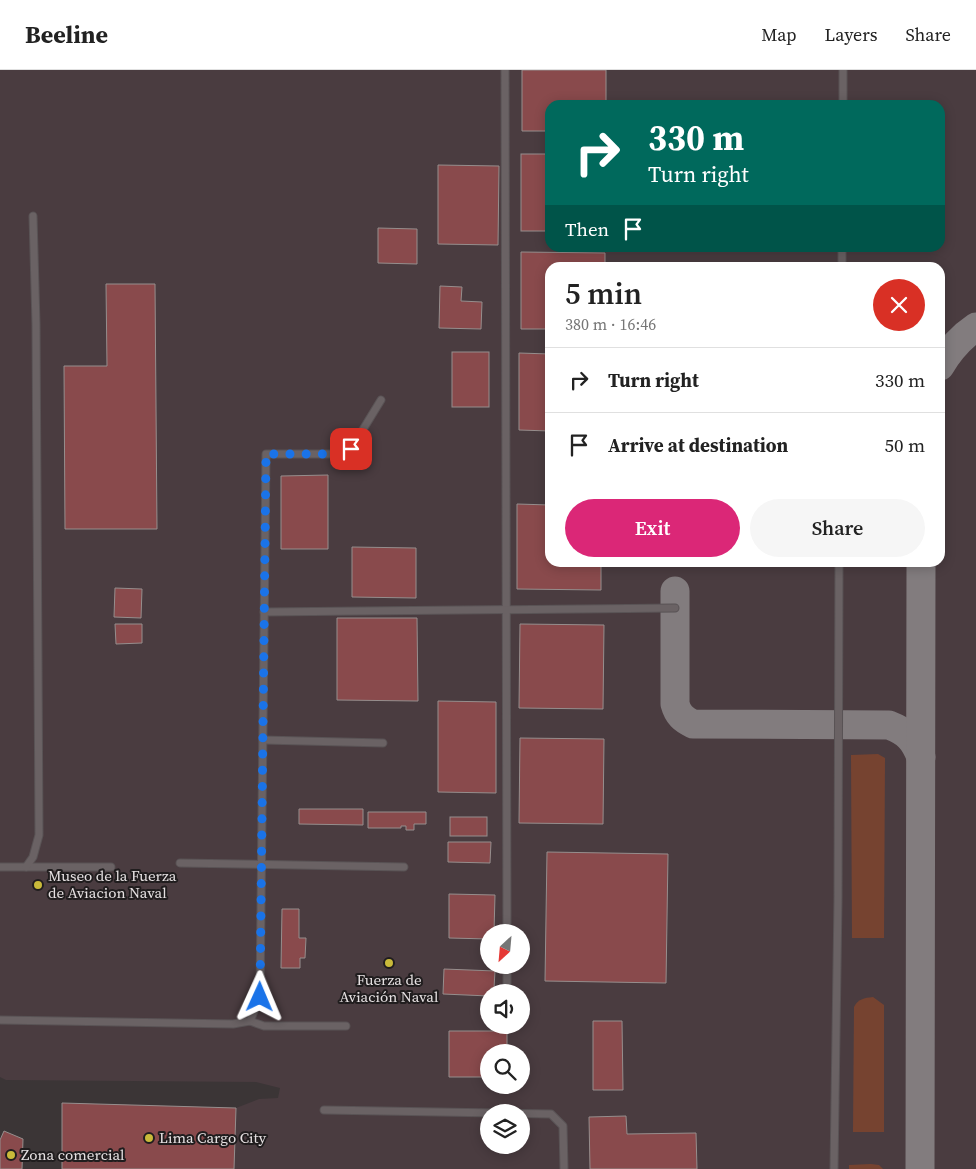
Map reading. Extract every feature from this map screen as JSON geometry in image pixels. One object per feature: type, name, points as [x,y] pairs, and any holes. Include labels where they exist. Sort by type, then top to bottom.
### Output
[{"type":"lane","points":[[505,70],[507,924]]},
{"type":"lane","points":[[843,70],[843,100]]},
{"type":"lane","points":[[26,867],[33,856],[39,835],[36,324],[33,216]]},
{"type":"lane","points":[[250,1021],[260,997],[266,454],[343,454],[351,449],[382,400]]},
{"type":"lane","points":[[834,1169],[838,900],[839,567]]},
{"type":"lane","points":[[264,612],[675,608]]},
{"type":"lane","points":[[263,740],[383,743]]},
{"type":"lane","points":[[180,864],[404,867]]},
{"type":"lane","points":[[0,867],[111,867]]},
{"type":"lane","points":[[0,1020],[233,1024],[250,1021],[264,1026],[346,1026]]},
{"type":"lane","points":[[324,1110],[551,1114],[563,1126],[564,1169]]},
{"type":"shaded area","points":[[0,70],[976,70],[976,1169],[62,1169],[62,1103],[236,1108],[259,1099],[278,1098],[280,1088],[256,1082],[6,1080],[0,1077]]},
{"type":"shaded area","points":[[878,754],[885,758],[884,938],[852,938],[851,755]]},
{"type":"shaded area","points":[[873,997],[884,1005],[884,1132],[853,1132],[854,1007],[862,999]]},
{"type":"shaded area","points":[[849,1165],[879,1165],[883,1169],[849,1169]]},
{"type":"building","points":[[522,70],[606,70],[606,100],[545,100],[545,131],[522,131]]},
{"type":"building","points":[[521,154],[545,154],[545,231],[521,231]]},
{"type":"building","points":[[438,165],[499,166],[498,245],[438,244]]},
{"type":"building","points":[[378,228],[417,229],[417,264],[378,263]]},
{"type":"building","points":[[521,252],[605,253],[605,262],[545,262],[545,329],[521,329]]},
{"type":"building","points":[[106,284],[155,284],[157,529],[65,529],[64,366],[107,366]]},
{"type":"building","points":[[440,286],[462,287],[461,301],[482,302],[481,329],[439,328]]},
{"type":"building","points":[[452,352],[489,352],[489,407],[452,407]]},
{"type":"building","points":[[519,353],[545,354],[545,431],[519,430]]},
{"type":"building","points":[[328,475],[328,549],[281,549],[281,476]]},
{"type":"building","points":[[517,504],[545,505],[545,567],[601,567],[601,590],[517,589]]},
{"type":"building","points":[[352,547],[416,548],[416,598],[352,597]]},
{"type":"building","points":[[115,588],[142,589],[141,618],[114,617]]},
{"type":"building","points":[[337,618],[417,618],[418,701],[337,700]]},
{"type":"building","points":[[115,624],[142,624],[142,643],[116,644]]},
{"type":"building","points":[[520,624],[604,625],[603,709],[519,708]]},
{"type":"building","points":[[438,701],[496,702],[496,793],[438,792]]},
{"type":"building","points":[[520,738],[604,739],[603,824],[519,823]]},
{"type":"building","points":[[299,809],[363,809],[363,825],[299,824]]},
{"type":"building","points":[[368,812],[426,812],[426,824],[414,824],[414,830],[406,830],[406,826],[401,826],[401,828],[368,828]]},
{"type":"building","points":[[450,817],[487,817],[487,836],[450,836]]},
{"type":"building","points":[[448,842],[491,842],[490,863],[448,862]]},
{"type":"building","points":[[547,852],[668,854],[666,983],[545,981]]},
{"type":"building","points":[[449,894],[495,895],[494,924],[480,924],[480,939],[449,938]]},
{"type":"building","points":[[282,909],[299,909],[299,938],[306,938],[305,958],[300,958],[300,968],[281,968]]},
{"type":"building","points":[[444,969],[480,970],[480,974],[495,974],[494,984],[480,984],[480,996],[443,994]]},
{"type":"building","points":[[593,1021],[622,1021],[623,1090],[593,1090]]},
{"type":"building","points":[[449,1031],[480,1031],[480,1034],[507,1034],[507,1044],[480,1044],[480,1077],[449,1077]]},
{"type":"building","name":"Lima Cargo City","points":[[62,1103],[236,1108],[234,1169],[62,1169]]},
{"type":"building","points":[[626,1116],[627,1134],[696,1133],[697,1169],[590,1169],[589,1117]]},
{"type":"building","name":"Zona comercial","points":[[4,1131],[23,1139],[22,1169],[0,1169],[0,1140]]},
{"type":"taxiway","points":[[945,358],[965,335],[976,327]]},
{"type":"taxiway","points":[[920,1169],[921,567]]},
{"type":"taxiway","points":[[675,591],[675,704],[679,714],[686,720],[693,724],[889,725],[901,730],[909,737],[916,745],[921,757]]},
{"type":"place","name":"Museo de la Fuerza de Aviacion Naval","points":[[38,885]]},
{"type":"place","name":"Fuerza de Aviación Naval","points":[[389,963]]},
{"type":"place","name":"Lima Cargo City","points":[[149,1138]]},
{"type":"place","name":"Zona comercial","points":[[11,1155]]},
{"type":"route","points":[[260,997],[266,454],[343,454],[351,449]]}]
